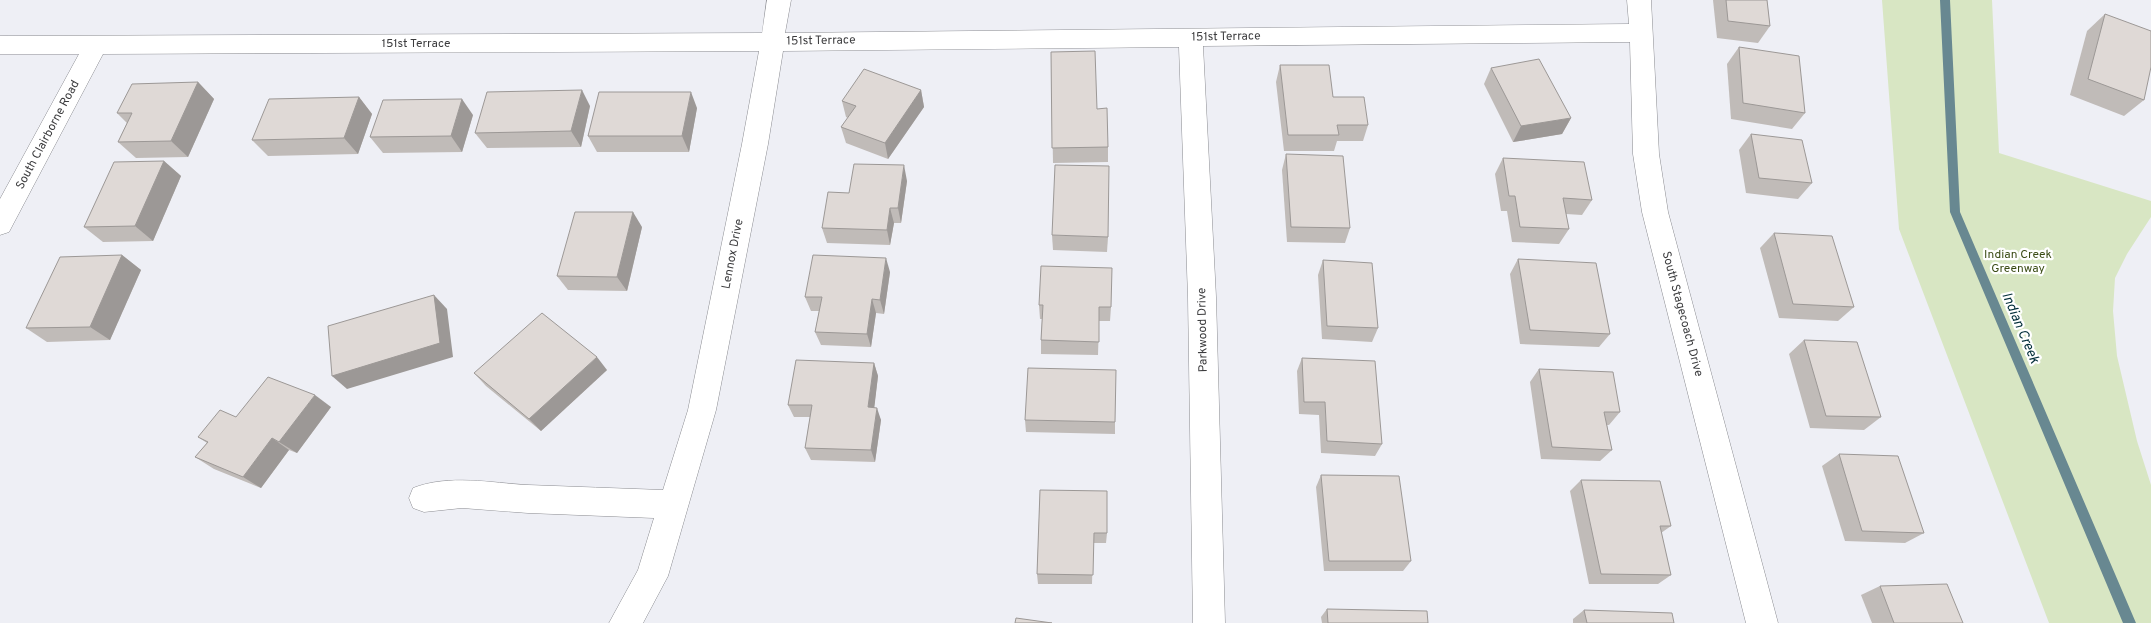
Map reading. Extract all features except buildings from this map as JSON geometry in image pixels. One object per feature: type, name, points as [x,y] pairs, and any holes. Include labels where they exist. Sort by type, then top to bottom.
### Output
[{"type":"street","name":"Lennox Drive","points":[[625,623],[652,576],[702,410],[755,144],[779,0]]},
{"type":"street","name":"South Stagecoach Drive","points":[[1639,0],[1646,154],[1655,212],[1762,623]]},
{"type":"street","name":"151st Terrace","points":[[0,45],[773,42],[1642,33]]},
{"type":"street","name":"Parkwood Drive","points":[[1190,38],[1202,298],[1209,623]]},
{"type":"street","name":"South Clairborne Road","points":[[0,224],[95,46]]},
{"type":"street","points":[[424,498],[462,494],[528,499],[674,505]]},
{"type":"green space","name":"Indian Creek Greenway","points":[[1882,0],[1992,0],[1999,153],[2151,201],[2151,217],[2127,254],[2115,278],[2113,311],[2117,356],[2137,441],[2151,485],[2151,623],[2049,623],[1899,229]]},
{"type":"waterway","name":"Indian Creek","points":[[1945,0],[1955,212],[2130,623]]}]
